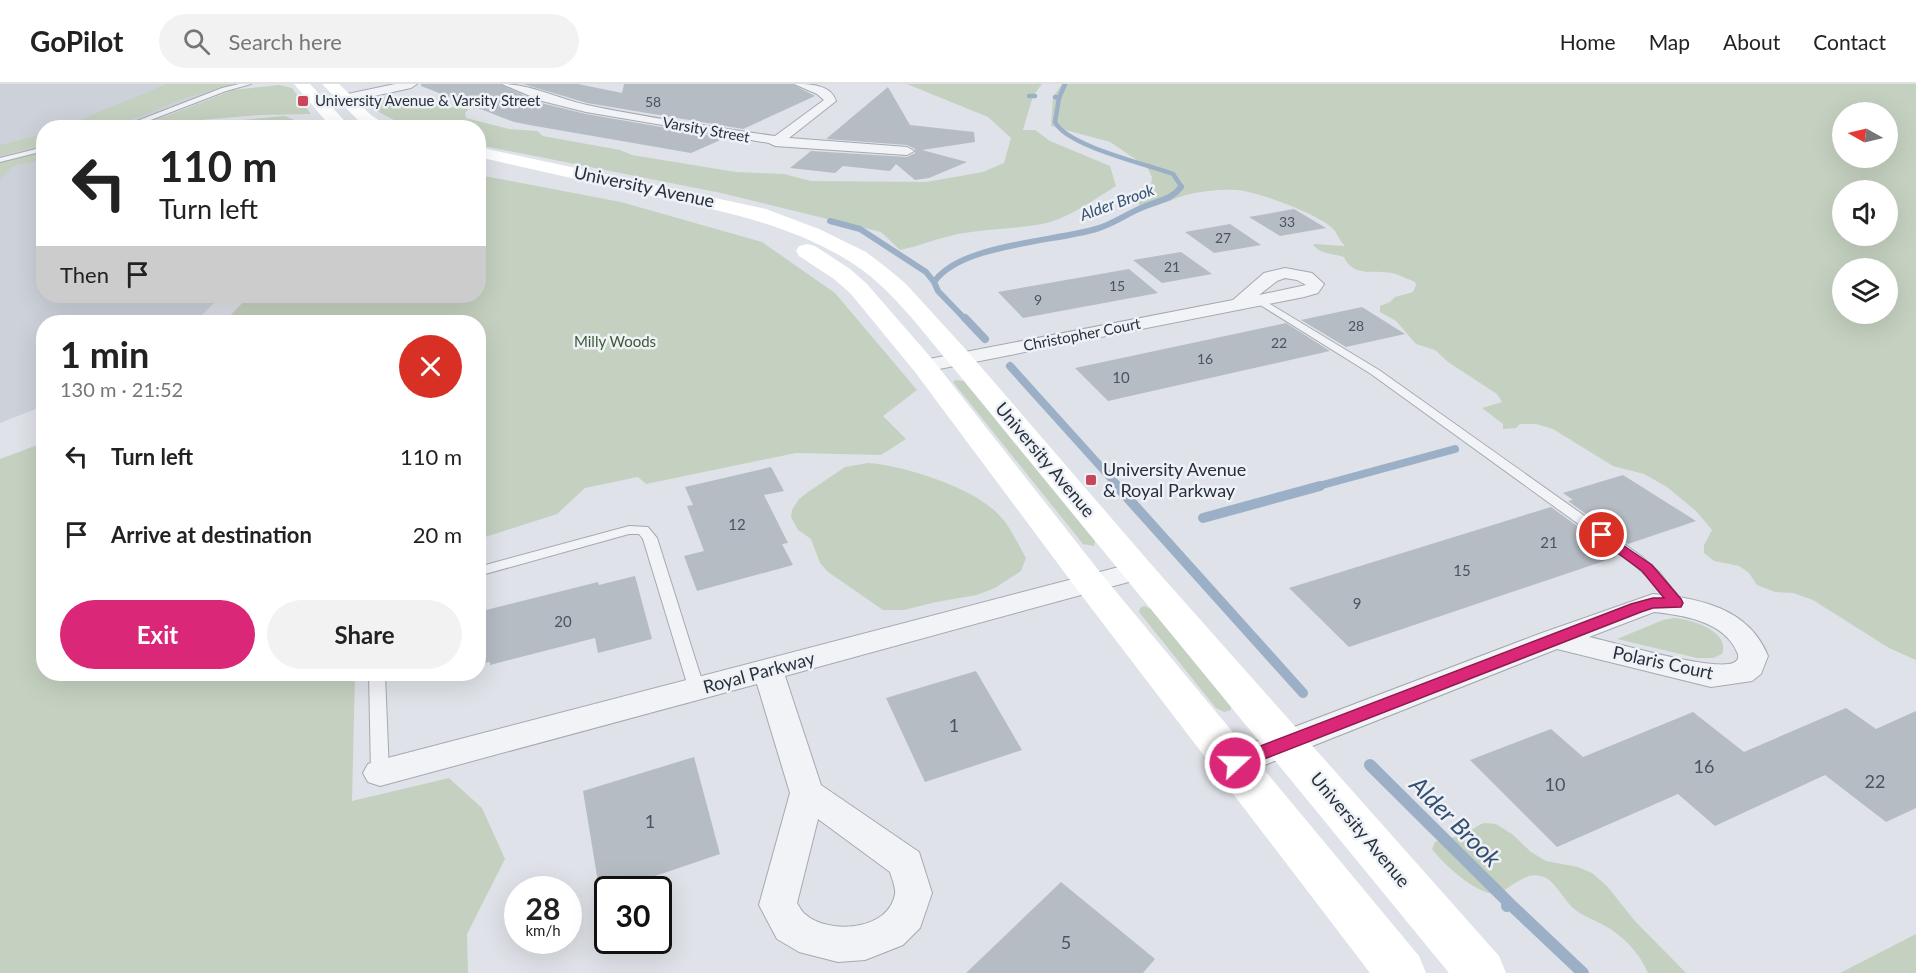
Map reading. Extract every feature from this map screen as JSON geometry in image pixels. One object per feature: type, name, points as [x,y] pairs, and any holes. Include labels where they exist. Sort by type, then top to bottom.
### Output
[{"type":"main road","points":[[302,84],[333,120]]},
{"type":"main road","points":[[330,84],[369,120]]},
{"type":"main road","name":"University Avenue","points":[[486,154],[733,206],[804,229],[858,257],[879,273],[898,289],[960,359],[1481,973]]},
{"type":"main road","name":"University Avenue","points":[[486,166],[747,225],[788,241],[824,261],[859,290],[924,366],[1091,584],[1401,973]]},
{"type":"street","points":[[319,104],[411,84]]},
{"type":"street","name":"Varsity Street","points":[[508,84],[579,108],[775,142],[855,150],[908,151]]},
{"type":"street","points":[[775,142],[830,101],[830,98],[820,91],[800,84]]},
{"type":"street","name":"Christopher Court","points":[[924,366],[1308,291],[1315,284],[1298,274],[1276,273],[1267,278],[1240,304]]},
{"type":"street","name":"Royal Parkway","points":[[380,773],[768,672],[1138,571]]},
{"type":"street","name":"Polaris Court","points":[[1235,763],[1556,639],[1653,603],[1676,603],[1716,616],[1737,631],[1749,645],[1753,656],[1750,666],[1741,673],[1711,676],[1556,639]]},
{"type":"street","points":[[768,672],[807,793],[778,905],[781,920],[788,932],[808,950],[841,958],[867,953],[890,940],[903,927],[914,902],[912,875],[906,863],[807,793]]},
{"type":"lane","points":[[143,120],[218,92],[248,84]]},
{"type":"lane","points":[[0,160],[36,151]]},
{"type":"lane","points":[[1260,301],[1375,372],[1636,559],[1655,576],[1676,603]]},
{"type":"lane","points":[[486,570],[629,530],[643,530],[650,538],[697,690]]},
{"type":"lane","points":[[377,681],[380,773]]},
{"type":"shaded area","points":[[0,84],[209,84],[216,91],[156,120],[36,120],[36,303],[214,303],[202,315],[36,315],[36,409],[0,423]]},
{"type":"green space","points":[[166,84],[233,84],[186,98],[129,120],[80,120]]},
{"type":"green space","points":[[907,84],[1042,84],[1033,96],[1023,130],[1035,130],[1050,141],[1110,166],[1116,186],[1080,208],[1051,222],[958,234],[900,250],[881,232],[721,193],[486,146],[486,123],[509,129],[537,131],[543,136],[620,150],[632,155],[736,172],[784,174],[811,181],[926,182],[983,172],[1004,163],[1011,138],[988,117]]},
{"type":"green space","points":[[1062,84],[1916,84],[1916,660],[1889,648],[1813,600],[1793,593],[1775,592],[1757,585],[1749,573],[1739,566],[1714,561],[1704,553],[1704,545],[1712,530],[1696,511],[1667,487],[1644,474],[1613,466],[1553,429],[1536,424],[1520,424],[1516,428],[1503,429],[1503,424],[1482,408],[1502,402],[1497,394],[1448,362],[1435,350],[1416,344],[1396,321],[1380,312],[1380,306],[1395,297],[1413,292],[1415,282],[1392,273],[1352,268],[1344,257],[1316,248],[1313,245],[1345,246],[1335,231],[1318,218],[1274,199],[1237,190],[1198,192],[1149,206],[1137,204],[1141,195],[1150,193],[1152,177],[1147,167],[1110,142],[1051,126],[1053,97]]},
{"type":"green space","points":[[279,85],[292,88],[311,114],[156,120],[233,90]]},
{"type":"green space","points":[[378,97],[430,97],[434,98],[427,105],[469,109],[465,113],[466,118],[474,120],[394,120],[362,103]]},
{"type":"green space","points":[[285,116],[294,120],[242,120]]},
{"type":"green space","points":[[36,136],[36,147],[0,156],[0,145]]},
{"type":"green space","points":[[36,154],[36,161],[15,165],[0,180],[0,162]]},
{"type":"green space","name":"Milly Woods","points":[[486,176],[621,202],[762,242],[835,293],[917,390],[883,416],[906,439],[881,455],[796,453],[646,484],[638,477],[585,488],[557,514],[486,537],[486,315],[231,315],[242,303],[486,303]]},
{"type":"green space","points":[[964,381],[1095,541],[1094,546],[1083,544],[953,382]]},
{"type":"green space","points":[[36,446],[36,681],[355,681],[352,801],[449,778],[482,808],[505,859],[467,934],[468,973],[0,973],[0,459]]},
{"type":"green space","points":[[868,463],[919,473],[956,487],[988,505],[1007,524],[1026,558],[1021,571],[995,588],[977,595],[904,610],[883,610],[828,572],[820,563],[811,539],[798,530],[791,517],[792,510],[799,499],[845,467]]},
{"type":"green space","points":[[1144,606],[1151,609],[1231,705],[1231,710],[1224,712],[1216,708],[1139,612]]},
{"type":"green space","points":[[1674,618],[1699,624],[1715,633],[1721,639],[1722,654],[1713,658],[1697,658],[1617,639],[1663,620]]},
{"type":"green space","points":[[1485,823],[1496,824],[1546,861],[1578,867],[1592,873],[1607,886],[1634,920],[1686,973],[1648,973],[1641,959],[1625,940],[1612,930],[1577,911],[1545,878],[1529,876],[1503,891],[1491,893],[1462,878],[1432,849],[1435,842],[1462,835]]},
{"type":"green space","points":[[1916,934],[1916,973],[1840,973]]},
{"type":"building","points":[[421,84],[500,84],[541,103],[586,114],[725,138],[691,153],[535,126],[514,122],[421,86]]},
{"type":"building","points":[[523,84],[578,84],[622,93],[624,84],[792,84],[815,96],[743,129],[587,103]]},
{"type":"building","points":[[888,87],[910,125],[974,132],[975,142],[922,150],[967,162],[929,178],[915,180],[896,164],[890,171],[843,166],[835,173],[790,168],[811,151],[907,157],[915,153],[915,149],[907,145],[826,139]]},
{"type":"building","points":[[1294,209],[1326,228],[1280,236],[1249,217]]},
{"type":"building","points":[[1230,224],[1261,245],[1214,253],[1185,232]]},
{"type":"building","points":[[1181,252],[1212,274],[1162,283],[1133,260]]},
{"type":"building","points":[[1129,269],[1158,293],[1023,318],[998,292]]},
{"type":"building","points":[[1362,307],[1405,334],[1346,347],[1301,320]]},
{"type":"building","points":[[1286,323],[1330,351],[1108,401],[1075,368]]},
{"type":"building","points":[[771,467],[784,491],[764,495],[788,543],[782,544],[793,565],[697,591],[684,556],[704,551],[687,506],[693,505],[685,487]]},
{"type":"building","points":[[1623,475],[1696,521],[1628,544],[1568,501],[1573,500],[1563,493]]},
{"type":"building","points":[[1551,507],[1610,550],[1606,551],[1616,557],[1349,647],[1289,588]]},
{"type":"building","points":[[635,576],[652,639],[598,653],[595,638],[490,665],[490,662],[486,663],[486,610],[598,582],[599,585]]},
{"type":"building","points":[[976,671],[1022,750],[925,782],[886,698]]},
{"type":"building","points":[[1846,708],[1876,729],[1916,711],[1916,808],[1886,822],[1825,775],[1715,826],[1678,794],[1557,847],[1470,760],[1551,729],[1583,757],[1693,712],[1744,752]]},
{"type":"building","points":[[694,757],[720,854],[655,876],[597,876],[583,791]]},
{"type":"building","points":[[1061,882],[1155,959],[1143,973],[966,973]]},
{"type":"waterway","points":[[1059,98],[1065,84]]},
{"type":"waterway","name":"Alder Brook","points":[[1029,96],[1035,96]]},
{"type":"waterway","name":"Alder Brook","points":[[1055,97],[1059,98]]},
{"type":"waterway","name":"Alder Brook","points":[[1059,98],[1055,122],[1062,131],[1090,146],[1173,174],[1180,188]]},
{"type":"waterway","name":"Alder Brook","points":[[934,282],[947,269],[965,260],[1009,246],[1103,227],[1169,197],[1180,188]]},
{"type":"waterway","points":[[830,221],[860,229],[926,272],[934,282]]},
{"type":"waterway","name":"Alder Brook","points":[[934,282],[938,291],[966,320]]},
{"type":"waterway","name":"Alder Brook","points":[[965,318],[985,339]]},
{"type":"waterway","name":"Alder Brook","points":[[1010,366],[1119,487]]},
{"type":"waterway","points":[[1315,487],[1455,449]]},
{"type":"waterway","name":"Alder Brook","points":[[1117,486],[1303,693]]},
{"type":"waterway","points":[[1203,518],[1320,486]]},
{"type":"waterway","name":"Alder Brook","points":[[1370,765],[1510,904]]},
{"type":"waterway","points":[[1510,904],[1583,973]]},
{"type":"place","name":"University Avenue & Varsity Street","points":[[303,101]]},
{"type":"place","name":"University Avenue & Royal Parkway","points":[[1091,480]]},
{"type":"route","points":[[1235,763],[1636,608],[1653,603],[1676,603],[1647,568],[1602,535]]}]
